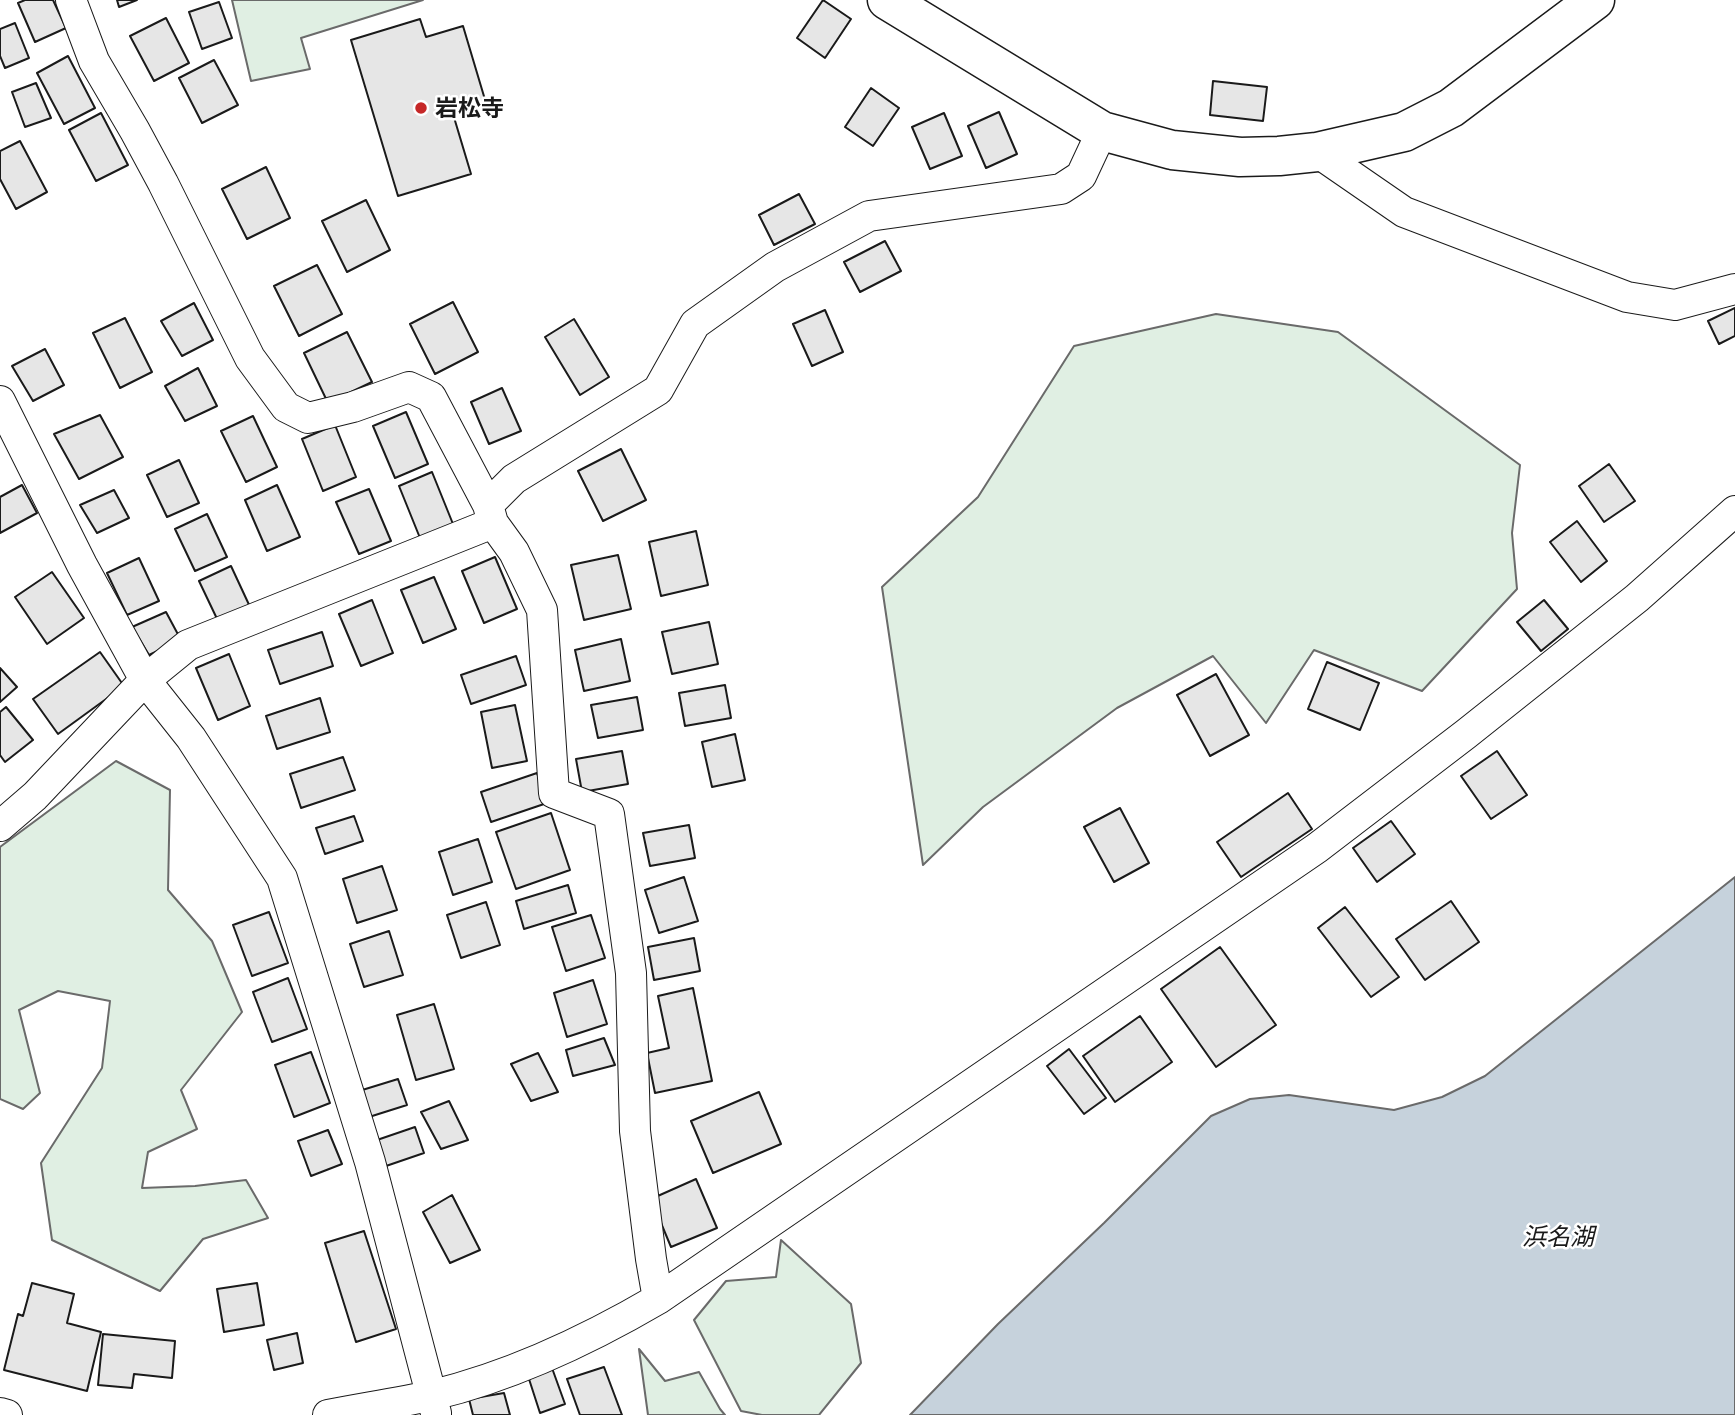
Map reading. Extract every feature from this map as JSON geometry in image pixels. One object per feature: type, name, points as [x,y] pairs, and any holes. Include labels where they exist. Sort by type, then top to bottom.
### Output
[{"type":"street","points":[[71,0],[94,61],[146,151],[250,358],[286,407],[308,418],[353,407],[409,387],[431,397],[542,610],[554,793],[609,814],[631,973],[635,1131],[658,1299]]},
{"type":"street","points":[[887,0],[1102,131],[1171,150],[1240,157],[1317,152],[1404,132],[1451,108],[1595,0]]},
{"type":"street","points":[[0,826],[36,796],[145,680],[188,645],[490,514],[514,479],[658,390],[695,324],[775,267],[869,216],[1061,189],[1081,176],[1102,131]]},
{"type":"street","points":[[1317,152],[1405,212],[1627,297],[1675,305],[1735,289]]},
{"type":"street","points":[[0,401],[60,522],[145,680],[191,738],[282,878],[370,1163],[435,1405]]},
{"type":"street","points":[[328,1415],[435,1405],[473,1383],[551,1355],[658,1299],[1317,848],[1466,734],[1637,597],[1735,511]]},
{"type":"street","points":[[0,1413],[7,1415]]},
{"type":"green space","points":[[232,0],[423,0],[301,38],[310,69],[251,81]]},
{"type":"green space","points":[[1216,314],[1338,332],[1520,465],[1512,533],[1517,589],[1422,691],[1314,650],[1266,723],[1213,656],[1117,708],[983,807],[923,865],[882,587],[978,497],[1074,346]]},
{"type":"green space","points":[[116,761],[170,790],[168,890],[212,941],[242,1012],[181,1090],[197,1129],[148,1152],[142,1188],[246,1180],[268,1218],[203,1239],[160,1291],[52,1240],[41,1163],[102,1068],[110,1001],[58,991],[19,1010],[40,1093],[23,1109],[0,1099],[0,847]]},
{"type":"green space","points":[[781,1240],[851,1304],[861,1363],[819,1415],[762,1415],[741,1411],[694,1320],[726,1281],[776,1277]]},
{"type":"green space","points":[[639,1349],[665,1381],[699,1372],[725,1415],[648,1415]]},
{"type":"water","name":"浜名湖","points":[[1735,877],[1735,1415],[910,1415],[998,1324],[1211,1116],[1250,1099],[1289,1095],[1394,1110],[1442,1097],[1485,1076]]},
{"type":"building","points":[[25,0],[53,0],[66,28],[35,42],[18,3]]},
{"type":"building","points":[[117,0],[137,0],[119,7]]},
{"type":"building","points":[[823,0],[851,19],[825,58],[797,38]]},
{"type":"building","points":[[219,2],[232,38],[202,49],[189,12]]},
{"type":"building","points":[[166,18],[189,63],[154,81],[130,36]]},
{"type":"building","name":"岩松寺","points":[[420,19],[426,37],[463,26],[486,103],[453,114],[471,174],[398,196],[351,40]]},
{"type":"building","points":[[15,23],[29,58],[5,68],[0,56],[0,29]]},
{"type":"building","points":[[68,56],[95,108],[64,124],[37,73]]},
{"type":"building","points":[[214,60],[238,105],[202,123],[179,78]]},
{"type":"building","points":[[1213,81],[1267,87],[1263,121],[1210,115]]},
{"type":"building","points":[[36,83],[51,118],[25,127],[12,92]]},
{"type":"building","points":[[871,88],[899,108],[873,146],[845,127]]},
{"type":"building","points":[[999,112],[1017,154],[986,168],[968,126]]},
{"type":"building","points":[[101,113],[128,165],[96,181],[69,130]]},
{"type":"building","points":[[944,113],[962,156],[930,169],[912,127]]},
{"type":"building","points":[[20,141],[47,192],[16,209],[0,179],[0,151]]},
{"type":"building","points":[[266,167],[290,218],[247,239],[222,189]]},
{"type":"building","points":[[799,194],[815,224],[774,245],[759,215]]},
{"type":"building","points":[[366,200],[390,250],[347,272],[322,221]]},
{"type":"building","points":[[885,241],[901,271],[860,292],[844,262]]},
{"type":"building","points":[[317,265],[342,314],[299,336],[274,286]]},
{"type":"building","points":[[453,302],[478,352],[435,374],[410,324]]},
{"type":"building","points":[[194,303],[213,340],[182,356],[161,321]]},
{"type":"building","points":[[1735,308],[1735,336],[1719,344],[1708,321]]},
{"type":"building","points":[[825,310],[843,352],[812,366],[793,324]]},
{"type":"building","points":[[125,318],[152,372],[120,388],[93,333]]},
{"type":"building","points":[[574,319],[609,377],[580,395],[545,337]]},
{"type":"building","points":[[347,332],[372,382],[328,403],[304,353]]},
{"type":"building","points":[[45,349],[64,385],[33,401],[12,366]]},
{"type":"building","points":[[198,368],[217,406],[185,421],[165,386]]},
{"type":"building","points":[[502,388],[521,431],[489,444],[471,402]]},
{"type":"building","points":[[406,412],[428,464],[395,478],[373,426]]},
{"type":"building","points":[[100,415],[123,457],[79,479],[54,434]]},
{"type":"building","points":[[253,416],[277,467],[246,482],[221,431]]},
{"type":"building","points":[[335,425],[356,477],[323,491],[302,439]]},
{"type":"building","points":[[621,449],[646,500],[603,521],[578,471]]},
{"type":"building","points":[[179,460],[199,503],[167,517],[147,475]]},
{"type":"building","points":[[1609,464],[1635,501],[1604,522],[1579,486]]},
{"type":"building","points":[[432,472],[453,524],[420,538],[399,486]]},
{"type":"building","points":[[22,485],[37,513],[0,533],[0,497]]},
{"type":"building","points":[[277,485],[300,537],[267,551],[245,500]]},
{"type":"building","points":[[369,489],[391,541],[359,554],[336,502]]},
{"type":"building","points":[[114,490],[129,518],[97,533],[80,505]]},
{"type":"building","points":[[207,514],[227,557],[195,571],[175,529]]},
{"type":"building","points":[[1577,521],[1607,561],[1581,582],[1550,542]]},
{"type":"building","points":[[696,531],[708,585],[661,596],[649,542]]},
{"type":"building","points":[[618,555],[631,609],[584,620],[571,565]]},
{"type":"building","points":[[495,557],[517,609],[484,623],[462,571]]},
{"type":"building","points":[[139,558],[159,601],[127,615],[107,573]]},
{"type":"building","points":[[231,566],[251,609],[219,623],[199,581]]},
{"type":"building","points":[[52,572],[84,618],[47,644],[15,597]]},
{"type":"building","points":[[434,577],[456,629],[423,643],[401,590]]},
{"type":"building","points":[[372,600],[393,653],[361,666],[339,614]]},
{"type":"building","points":[[1544,600],[1568,629],[1541,651],[1517,622]]},
{"type":"building","points":[[166,612],[181,640],[149,655],[132,627]]},
{"type":"building","points":[[709,622],[718,664],[672,674],[662,632]]},
{"type":"building","points":[[322,632],[333,666],[280,684],[268,650]]},
{"type":"building","points":[[621,639],[630,681],[584,691],[575,650]]},
{"type":"building","points":[[100,652],[124,686],[58,734],[33,699]]},
{"type":"building","points":[[229,654],[250,706],[218,720],[196,668]]},
{"type":"building","points":[[516,656],[526,685],[471,704],[461,675]]},
{"type":"building","points":[[1327,662],[1379,683],[1360,730],[1308,709]]},
{"type":"building","points":[[0,668],[17,687],[0,702]]},
{"type":"building","points":[[1216,674],[1249,735],[1210,756],[1177,695]]},
{"type":"building","points":[[725,685],[731,718],[685,726],[679,693]]},
{"type":"building","points":[[637,697],[643,730],[598,738],[591,705]]},
{"type":"building","points":[[320,698],[330,732],[277,749],[266,716]]},
{"type":"building","points":[[515,705],[527,761],[492,768],[481,712]]},
{"type":"building","points":[[6,707],[33,740],[5,762],[0,755],[0,712]]},
{"type":"building","points":[[735,734],[745,780],[712,787],[702,742]]},
{"type":"building","points":[[622,751],[628,784],[582,792],[576,759]]},
{"type":"building","points":[[1497,751],[1527,795],[1491,819],[1461,776]]},
{"type":"building","points":[[343,757],[355,790],[301,808],[290,774]]},
{"type":"building","points":[[537,773],[547,803],[491,822],[481,792]]},
{"type":"building","points":[[1288,793],[1312,829],[1241,877],[1217,842]]},
{"type":"building","points":[[1120,808],[1149,863],[1114,882],[1084,827]]},
{"type":"building","points":[[551,813],[570,870],[516,889],[496,832]]},
{"type":"building","points":[[354,816],[363,841],[325,854],[316,828]]},
{"type":"building","points":[[1391,821],[1415,854],[1377,882],[1353,848]]},
{"type":"building","points":[[689,825],[695,858],[650,866],[643,833]]},
{"type":"building","points":[[478,839],[492,882],[453,895],[439,852]]},
{"type":"building","points":[[382,866],[397,910],[357,923],[343,879]]},
{"type":"building","points":[[684,877],[698,921],[659,933],[645,890]]},
{"type":"building","points":[[568,885],[576,913],[524,929],[516,901]]},
{"type":"building","points":[[1451,901],[1479,942],[1425,980],[1396,939]]},
{"type":"building","points":[[486,902],[500,945],[461,958],[447,915]]},
{"type":"building","points":[[1345,907],[1399,977],[1371,997],[1318,928]]},
{"type":"building","points":[[269,912],[288,963],[252,976],[233,925]]},
{"type":"building","points":[[591,915],[605,958],[566,971],[552,927]]},
{"type":"building","points":[[389,931],[403,975],[364,987],[350,944]]},
{"type":"building","points":[[694,938],[700,971],[654,980],[648,947]]},
{"type":"building","points":[[1220,947],[1276,1025],[1216,1067],[1161,989]]},
{"type":"building","points":[[288,978],[307,1029],[272,1042],[253,992]]},
{"type":"building","points":[[593,980],[607,1024],[567,1037],[554,993]]},
{"type":"building","points":[[693,988],[712,1081],[655,1093],[647,1053],[669,1048],[658,996]]},
{"type":"building","points":[[434,1004],[454,1069],[416,1080],[397,1015]]},
{"type":"building","points":[[1140,1016],[1172,1062],[1115,1102],[1083,1056]]},
{"type":"building","points":[[604,1038],[615,1065],[573,1076],[566,1050]]},
{"type":"building","points":[[1069,1049],[1106,1098],[1084,1114],[1047,1066]]},
{"type":"building","points":[[311,1052],[330,1103],[294,1117],[275,1065]]},
{"type":"building","points":[[538,1053],[558,1092],[531,1101],[511,1064]]},
{"type":"building","points":[[398,1079],[407,1105],[369,1117],[359,1091]]},
{"type":"building","points":[[759,1092],[781,1144],[713,1173],[691,1121]]},
{"type":"building","points":[[449,1101],[468,1140],[441,1149],[421,1112]]},
{"type":"building","points":[[415,1127],[424,1153],[386,1166],[377,1140]]},
{"type":"building","points":[[328,1130],[342,1164],[311,1176],[298,1141]]},
{"type":"building","points":[[696,1179],[717,1228],[671,1247],[651,1199]]},
{"type":"building","points":[[452,1195],[480,1250],[450,1263],[423,1212]]},
{"type":"building","points":[[364,1231],[396,1329],[356,1342],[325,1243]]},
{"type":"building","points":[[32,1283],[74,1294],[67,1323],[101,1332],[87,1391],[4,1370],[18,1314],[23,1316]]},
{"type":"building","points":[[257,1283],[264,1325],[224,1332],[217,1289]]},
{"type":"building","points":[[297,1333],[303,1363],[274,1370],[267,1340]]},
{"type":"building","points":[[103,1334],[175,1341],[172,1378],[134,1374],[132,1388],[98,1385]]},
{"type":"building","points":[[604,1367],[622,1415],[580,1415],[567,1379]]},
{"type":"building","points":[[552,1368],[565,1404],[540,1413],[529,1379]]},
{"type":"building","points":[[504,1393],[510,1415],[473,1415],[469,1399]]},
{"type":"place","name":"岩松寺","points":[[421,108]]}]
